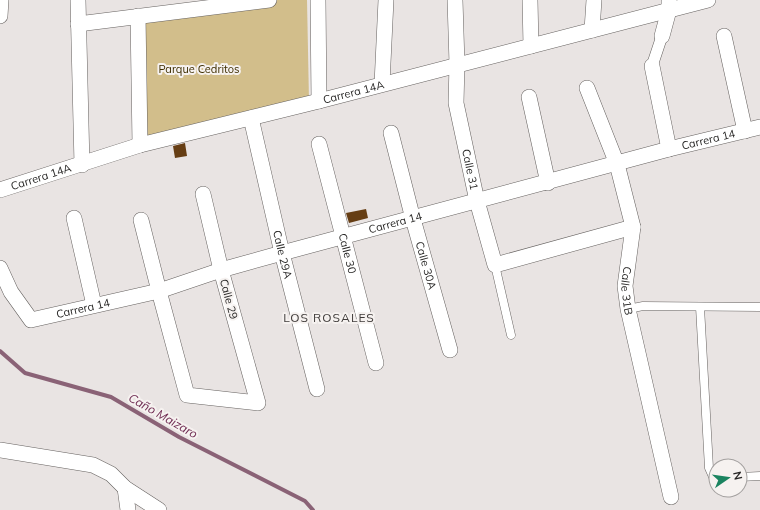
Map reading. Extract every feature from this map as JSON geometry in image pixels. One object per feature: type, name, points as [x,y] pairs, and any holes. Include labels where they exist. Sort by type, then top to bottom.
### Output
[{"type":"street","points":[[0,16],[1,0]]},
{"type":"street","points":[[78,0],[82,165]]},
{"type":"street","points":[[78,24],[268,0]]},
{"type":"street","points":[[318,0],[319,101]]},
{"type":"street","points":[[382,84],[386,0]]},
{"type":"street","name":"Calle 31","points":[[455,0],[457,64],[456,103],[494,264]]},
{"type":"street","points":[[530,0],[531,46]]},
{"type":"street","points":[[592,30],[594,0]]},
{"type":"street","name":"Carrera 14A","points":[[0,190],[140,146],[592,30],[669,5],[708,0]]},
{"type":"street","points":[[669,5],[662,36],[652,66],[669,149]]},
{"type":"street","points":[[138,16],[140,146]]},
{"type":"street","points":[[724,36],[745,131]]},
{"type":"street","name":"Calle 31B","points":[[587,88],[617,164],[633,227],[625,286],[628,309],[671,497]]},
{"type":"street","points":[[528,97],[548,182]]},
{"type":"street","name":"Calle 29A","points":[[250,118],[282,253],[317,389]]},
{"type":"street","name":"Carrera 14","points":[[0,268],[11,292],[31,320],[159,291],[221,270],[282,253],[669,149],[760,127]]},
{"type":"street","name":"Calle 30A","points":[[392,133],[413,219],[450,350]]},
{"type":"street","name":"Calle 30","points":[[319,144],[376,363]]},
{"type":"street","name":"Calle 29","points":[[159,291],[187,395],[258,403],[221,270],[203,194]]},
{"type":"street","points":[[74,218],[94,305]]},
{"type":"street","points":[[142,220],[159,291]]},
{"type":"street","points":[[494,264],[633,227]]},
{"type":"street","points":[[0,450],[93,465],[110,474],[125,488],[159,510]]},
{"type":"street","points":[[125,488],[128,510]]},
{"type":"lane","name":"Calle 31","points":[[494,264],[511,334]]},
{"type":"lane","points":[[628,309],[643,306],[760,307]]},
{"type":"lane","points":[[700,307],[708,468]]},
{"type":"lane","points":[[748,477],[760,476]]},
{"type":"green space","name":"Parque Cedritos","points":[[276,0],[307,0],[309,101],[140,145],[140,17]]},
{"type":"building","points":[[185,143],[187,156],[175,158],[173,146]]},
{"type":"building","points":[[366,209],[368,218],[349,223],[346,213]]},
{"type":"waterway","name":"Caño Maizaro","points":[[0,351],[25,373],[111,397],[179,437],[305,501],[313,510]]},
{"type":"district","name":"LOS ROSALES","points":[[329,318]]}]
